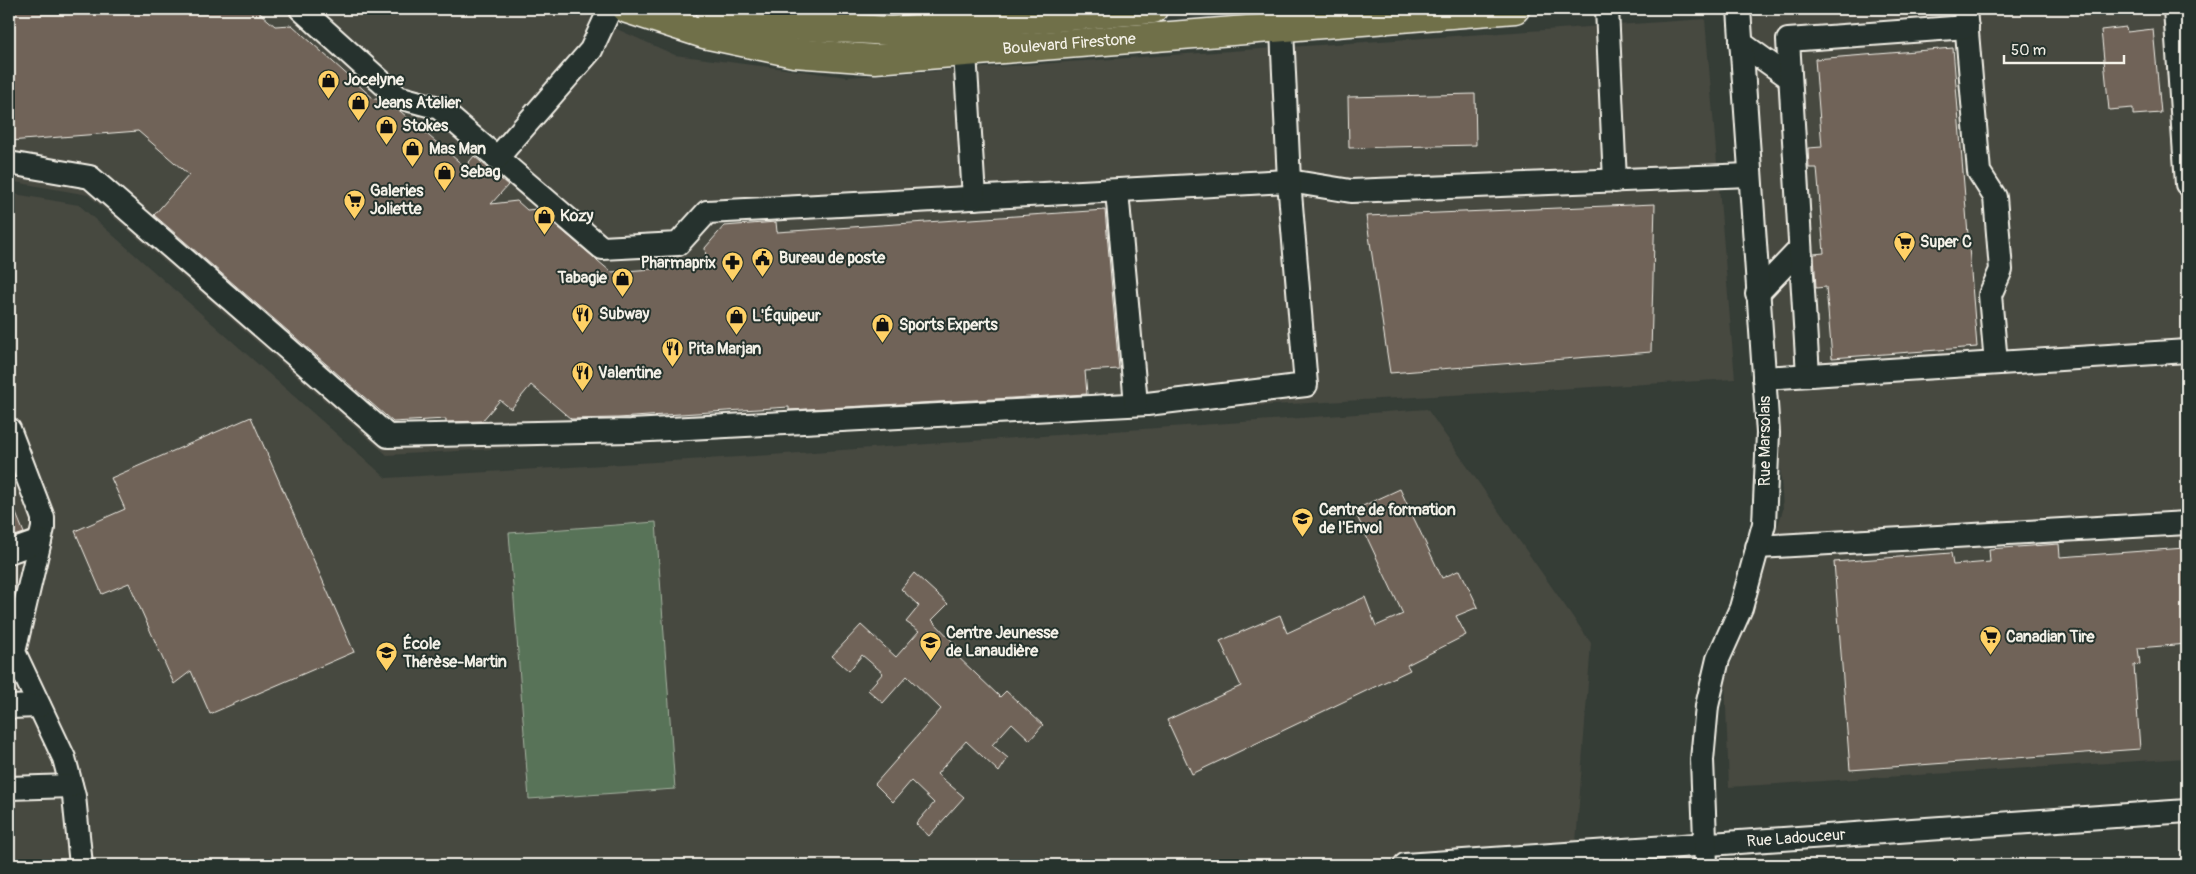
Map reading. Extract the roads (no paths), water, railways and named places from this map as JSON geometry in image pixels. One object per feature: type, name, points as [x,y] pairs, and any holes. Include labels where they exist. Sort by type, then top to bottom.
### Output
[{"type":"main road","name":"Boulevard Firestone","points":[[627,9],[704,34],[794,53],[875,59],[965,52],[1281,17],[1515,9]]},
{"type":"main road","name":"Boulevard Firestone","points":[[710,9],[782,25],[891,31],[1152,9]]},
{"type":"street","points":[[301,9],[398,96],[438,108],[602,248],[678,244],[707,212],[1289,181],[1351,191],[1750,175]]},
{"type":"street","points":[[496,158],[591,50],[610,9]]},
{"type":"street","points":[[1607,9],[1615,181]]},
{"type":"street","name":"Rue Marsolais","points":[[1705,855],[1702,760],[1707,706],[1718,659],[1741,608],[1764,524],[1768,432],[1739,9]]},
{"type":"street","points":[[2175,9],[2187,184]]},
{"type":"street","points":[[9,163],[90,177],[388,436],[631,431],[1136,404],[1306,385],[1289,181],[1281,17]]},
{"type":"street","points":[[1808,375],[1788,40],[1966,18],[1979,172],[1995,197],[1996,206],[2001,270],[1990,295],[1996,363]]},
{"type":"street","points":[[1741,43],[1790,78]]},
{"type":"street","points":[[965,52],[974,198]]},
{"type":"street","points":[[1117,191],[1136,404]]},
{"type":"street","points":[[1758,294],[1800,249]]},
{"type":"street","points":[[1764,378],[2187,351]]},
{"type":"street","points":[[9,430],[43,518],[40,541],[11,646],[64,758],[74,796],[81,865]]},
{"type":"street","points":[[1758,547],[2187,523]]},
{"type":"street","points":[[9,552],[40,541]]},
{"type":"street","points":[[9,707],[39,706]]},
{"type":"street","points":[[9,788],[71,786]]},
{"type":"street","name":"Rue Ladouceur","points":[[1405,865],[1705,855],[2187,812]]},
{"type":"place","name":"Jocelyne","points":[[328,99]]},
{"type":"place","name":"Jeans Atelier","points":[[358,122]]},
{"type":"place","name":"Stokes","points":[[386,145]]},
{"type":"place","name":"Mas Man","points":[[413,168]]},
{"type":"place","name":"Sebag","points":[[444,191]]},
{"type":"place","name":"Galeries Joliette","points":[[354,219]]},
{"type":"place","name":"Kozy","points":[[544,235]]},
{"type":"place","name":"Super C","points":[[1904,261]]},
{"type":"place","name":"Bureau de poste","points":[[763,277]]},
{"type":"place","name":"Pharmaprix","points":[[732,282]]},
{"type":"place","name":"Tabagie","points":[[623,297]]},
{"type":"place","name":"Subway","points":[[583,333]]},
{"type":"place","name":"L'Équipeur","points":[[736,335]]},
{"type":"place","name":"Sports Experts","points":[[883,344]]},
{"type":"place","name":"Pita Marjan","points":[[672,368]]},
{"type":"place","name":"Valentine","points":[[582,392]]},
{"type":"place","name":"Centre de formation de l'Envol","points":[[1303,538]]},
{"type":"place","name":"Canadian Tire","points":[[1990,656]]},
{"type":"place","name":"Centre Jeunesse de Lanaudière","points":[[930,661]]},
{"type":"place","name":"École Thérèse-Martin","points":[[387,672]]}]
